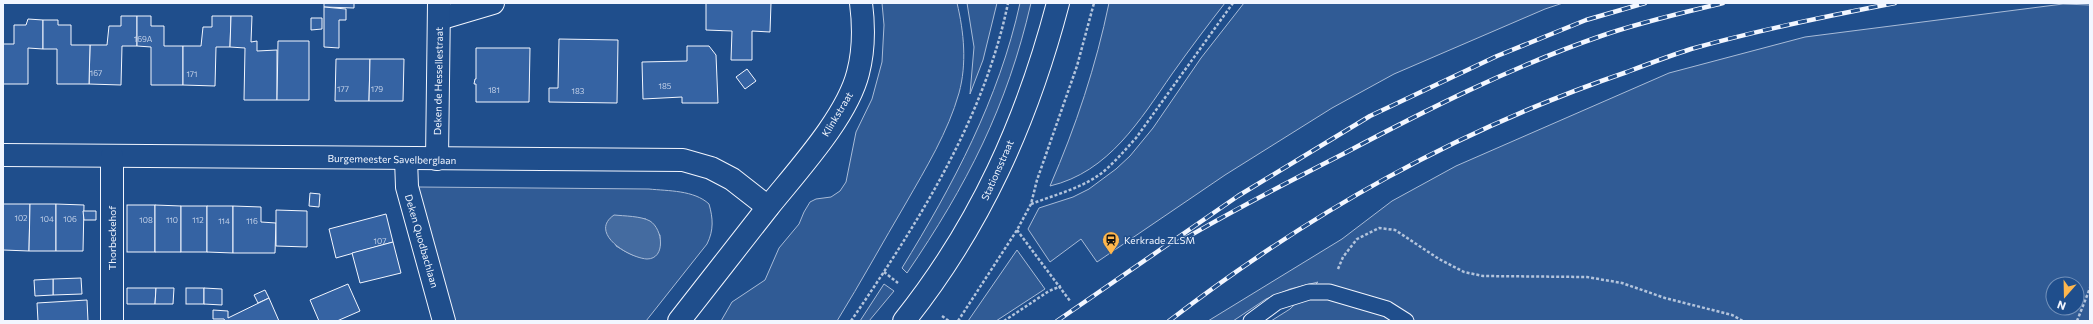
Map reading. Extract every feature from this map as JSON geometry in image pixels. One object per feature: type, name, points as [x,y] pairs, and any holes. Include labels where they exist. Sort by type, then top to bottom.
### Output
[{"type":"street","points":[[439,11],[493,3]]},
{"type":"street","name":"Klinkstraat","points":[[768,207],[819,144],[850,96],[858,73],[862,48],[864,22],[861,3]]},
{"type":"street","name":"Stationsstraat","points":[[904,321],[940,273],[991,188],[1038,68],[1058,3]]},
{"type":"street","name":"Deken de Hessellestraat","points":[[437,159],[439,11]]},
{"type":"street","name":"Burgemeester Savelberglaan","points":[[3,154],[406,159],[684,160],[711,168],[725,175],[768,207]]},
{"type":"street","name":"Thorbeckehof","points":[[112,156],[112,321]]},
{"type":"street","name":"Deken Quodbachlaan","points":[[406,159],[406,187],[444,321]]},
{"type":"street","points":[[679,321],[768,207]]},
{"type":"lane","points":[[1251,321],[1277,302],[1309,292],[1329,292],[1387,309],[1406,321]]},
{"type":"path","points":[[851,321],[920,214],[953,155],[980,94],[1003,29],[1008,3]]},
{"type":"path","points":[[958,321],[1017,230],[1031,204],[1037,180],[1077,66],[1094,3]]},
{"type":"path","points":[[1031,204],[1083,183],[1102,173],[1120,156],[1136,138],[1233,3]]},
{"type":"path","points":[[1329,292],[1343,256],[1358,239],[1379,228],[1395,230],[1439,259],[1464,272],[1483,276],[1587,277],[1622,283],[1665,298],[1732,315],[1743,321]]},
{"type":"path","points":[[1017,230],[1061,286],[1070,301]]},
{"type":"path","points":[[1004,321],[1049,290],[1061,286]]},
{"type":"path","points":[[2077,321],[2090,288]]},
{"type":"shaded area","points":[[882,3],[957,3],[964,48],[963,71],[959,93],[949,122],[936,150],[837,321],[721,321],[732,302],[765,280],[779,248],[799,224],[810,202],[816,199],[831,197],[840,191],[846,182],[856,132],[872,99],[882,62],[884,25]]},
{"type":"shaded area","points":[[967,3],[997,3],[983,60],[970,94],[974,47]]},
{"type":"shaded area","points":[[1020,3],[1031,3],[1010,77],[997,111],[966,176],[929,240],[907,273],[902,268],[956,173],[987,107],[1011,39]]},
{"type":"shaded area","points":[[1109,3],[1225,3],[1185,56],[1148,109],[1121,142],[1106,157],[1089,169],[1071,179],[1050,186],[1084,96],[1098,50]]},
{"type":"shaded area","points":[[1244,3],[1563,3],[1545,9],[1394,74],[1332,108],[1225,175],[1097,262],[1081,239],[1050,262],[1028,229],[1039,208],[1073,197],[1089,189],[1116,169],[1130,156],[1153,128],[1201,58]]},
{"type":"shaded area","points":[[2063,4],[2090,5],[2090,321],[1271,321],[1290,309],[1318,282],[1290,289],[1266,299],[1233,321],[1208,321],[1342,239],[1392,201],[1456,166],[1669,73],[1805,37]]},
{"type":"shaded area","points":[[418,187],[649,189],[672,191],[696,196],[709,204],[712,224],[711,234],[707,244],[646,321],[455,321]],"holes":[[[618,216],[646,219],[660,235],[660,245],[655,256],[634,256],[616,246]]]},
{"type":"shaded area","points":[[614,215],[642,218],[650,221],[654,225],[658,230],[660,237],[660,249],[653,258],[639,258],[622,249],[608,237],[606,229],[607,222]]},
{"type":"shaded area","points":[[1017,250],[1045,289],[996,321],[968,321]]},
{"type":"shaded area","points":[[884,284],[894,291],[869,321],[860,321]]},
{"type":"building","points":[[324,3],[354,3],[354,8],[324,7]]},
{"type":"building","points":[[706,3],[771,3],[770,32],[752,31],[752,60],[731,60],[732,31],[706,30]]},
{"type":"building","points":[[324,7],[346,9],[346,20],[339,20],[339,48],[324,47]]},
{"type":"building","points":[[121,16],[137,16],[137,46],[122,46],[121,85],[89,84],[90,45],[107,45],[109,26],[121,26]]},
{"type":"building","points":[[137,16],[151,16],[151,26],[164,26],[164,46],[183,46],[183,85],[151,85],[151,47],[137,46]]},
{"type":"building","points":[[212,16],[231,16],[230,47],[216,47],[215,86],[183,85],[183,46],[201,46],[203,27],[212,27]]},
{"type":"building","points":[[231,16],[252,16],[251,42],[257,41],[257,51],[277,50],[277,100],[244,100],[245,48],[230,47]]},
{"type":"building","points":[[311,18],[322,18],[322,29],[311,30]]},
{"type":"building","points":[[28,19],[43,20],[43,49],[28,48],[28,84],[3,84],[3,44],[14,44],[14,25],[26,25]]},
{"type":"building","points":[[43,20],[58,20],[58,25],[71,25],[71,45],[90,45],[89,84],[57,84],[57,49],[43,49]]},
{"type":"building","points":[[559,39],[618,40],[617,103],[549,102],[549,88],[558,88]]},
{"type":"building","points":[[278,41],[309,41],[309,100],[277,100]]},
{"type":"building","points":[[687,46],[709,46],[716,55],[718,103],[682,103],[682,97],[643,99],[642,62],[687,61]]},
{"type":"building","points":[[476,48],[530,48],[529,102],[476,102],[476,84],[474,84],[476,79]]},
{"type":"building","points":[[336,59],[370,59],[369,101],[335,101]]},
{"type":"building","points":[[370,59],[404,59],[403,101],[369,101]]},
{"type":"building","points":[[747,69],[756,81],[745,89],[736,77]]},
{"type":"building","points":[[310,193],[320,194],[319,207],[309,206]]},
{"type":"building","points":[[3,204],[30,204],[29,251],[3,250]]},
{"type":"building","points":[[30,204],[56,204],[56,251],[29,251]]},
{"type":"building","points":[[56,204],[84,205],[83,251],[56,251]]},
{"type":"building","points":[[127,205],[155,205],[155,252],[127,252]]},
{"type":"building","points":[[155,205],[181,206],[181,252],[155,252]]},
{"type":"building","points":[[181,206],[207,206],[207,252],[181,252]]},
{"type":"building","points":[[207,206],[233,206],[233,253],[207,252]]},
{"type":"building","points":[[233,206],[261,207],[261,222],[276,223],[275,253],[233,253]]},
{"type":"building","points":[[276,210],[307,211],[307,247],[276,246]]},
{"type":"building","points":[[83,211],[96,211],[96,220],[84,220]]},
{"type":"building","points":[[386,214],[393,242],[336,258],[329,229]]},
{"type":"building","points":[[393,242],[401,273],[360,283],[352,253]]},
{"type":"building","points":[[81,278],[82,294],[53,295],[53,279]]},
{"type":"building","points":[[53,279],[53,295],[35,296],[34,280]]},
{"type":"building","points":[[348,284],[360,311],[337,321],[319,321],[310,300]]},
{"type":"building","points":[[127,288],[156,288],[155,304],[127,304]]},
{"type":"building","points":[[156,288],[174,288],[173,304],[155,304]]},
{"type":"building","points":[[186,288],[204,288],[204,304],[186,304]]},
{"type":"building","points":[[204,288],[222,289],[222,305],[204,304]]},
{"type":"building","points":[[265,290],[269,298],[258,303],[254,295]]},
{"type":"building","points":[[269,298],[279,321],[225,321],[224,319],[213,319],[213,310],[228,311],[228,318]]},
{"type":"building","points":[[87,300],[88,321],[38,321],[37,303]]},
{"type":"railway","points":[[1057,321],[1238,196],[1370,116],[1497,56],[1586,20],[1645,3]]},
{"type":"railway","points":[[1186,238],[1264,195],[1406,121],[1502,75],[1567,48],[1631,26],[1723,3]]},
{"type":"railway","points":[[1169,321],[1222,281],[1331,210],[1388,177],[1504,120],[1564,95],[1691,49],[1793,24],[1895,3]]},
{"type":"place","name":"Kerkrade ZLSM","points":[[1111,255]]}]
